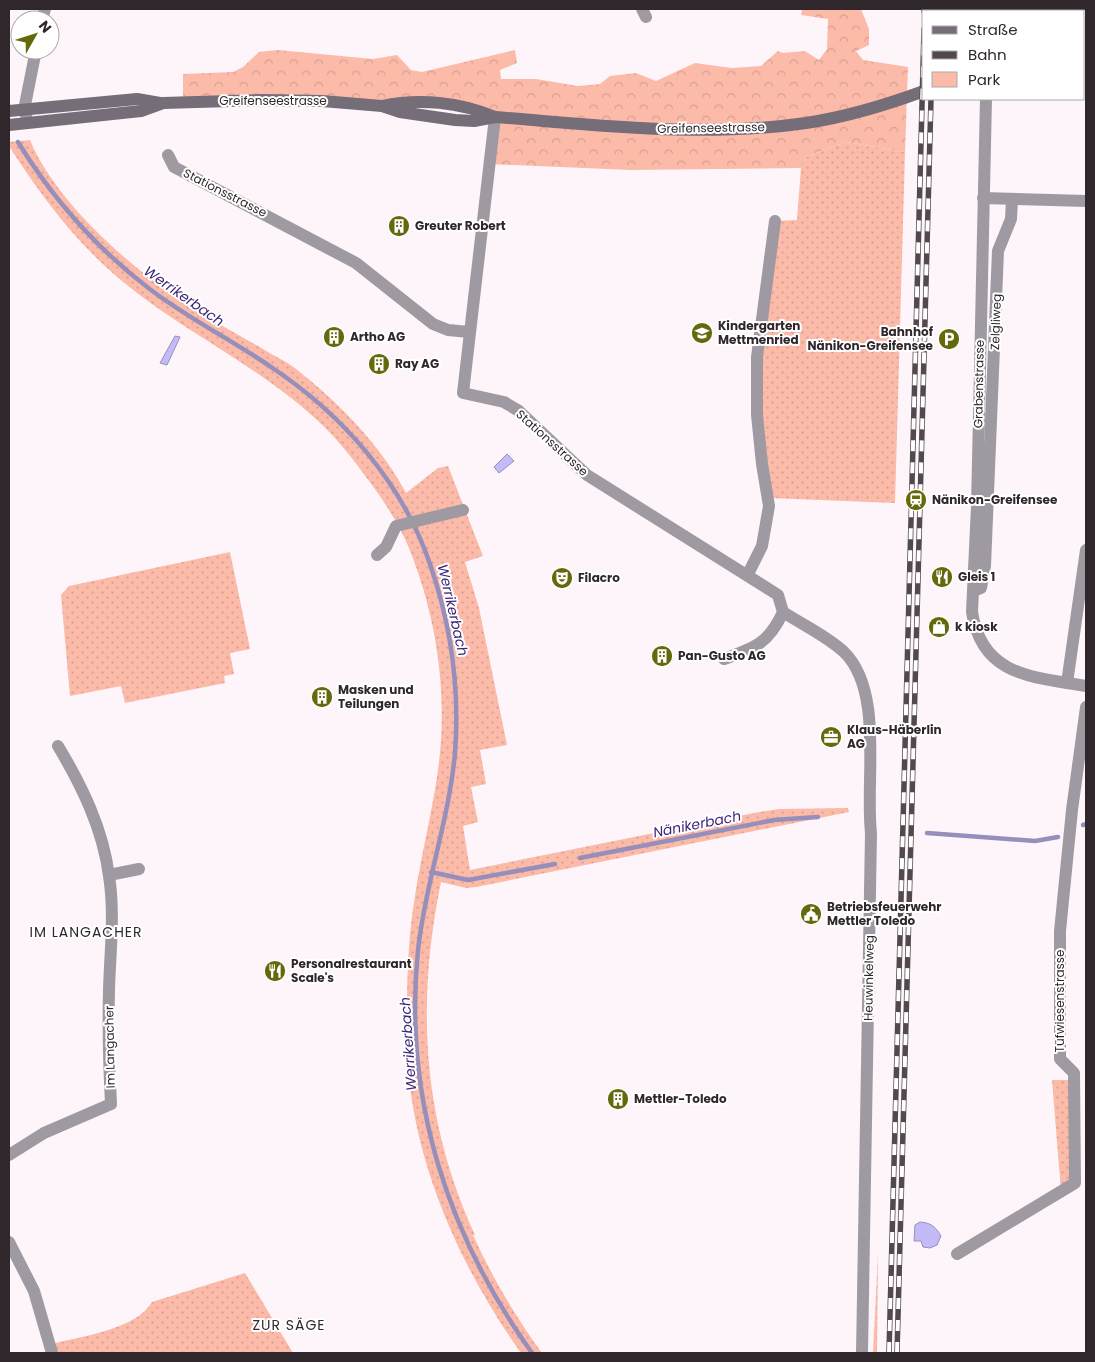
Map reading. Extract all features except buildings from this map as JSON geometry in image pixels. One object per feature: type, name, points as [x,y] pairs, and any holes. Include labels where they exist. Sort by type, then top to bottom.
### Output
[{"type":"street","points":[[18,124],[25,109],[34,60]]},
{"type":"street","name":"Greifenseestrasse","points":[[25,109],[137,100],[163,104],[263,100],[322,101],[382,106],[400,112],[455,120],[474,121],[495,117],[686,131],[753,129],[807,123],[850,114],[922,92]]},
{"type":"street","name":"Grabenstrasse","points":[[986,100],[977,506],[972,592],[975,629],[986,651],[997,661],[1018,672],[1067,683]]},
{"type":"street","name":"Greifenseestrasse","points":[[18,124],[141,111],[163,104]]},
{"type":"street","points":[[10,111],[25,109]]},
{"type":"street","points":[[469,332],[495,117]]},
{"type":"street","name":"Stationsstrasse","points":[[168,155],[174,166],[356,263],[433,324],[448,330],[469,332],[463,393],[504,402],[519,411],[587,475],[658,521],[748,574],[778,595],[783,612]]},
{"type":"street","points":[[983,198],[1086,201]]},
{"type":"street","name":"Zelgliweg","points":[[972,592],[981,588],[985,566],[998,251],[1011,219],[1012,199]]},
{"type":"street","points":[[748,574],[762,546],[769,506],[757,415],[757,357],[775,221]]},
{"type":"street","points":[[377,555],[386,547],[396,526],[463,510]]},
{"type":"street","points":[[1086,550],[1067,683],[1086,686]]},
{"type":"street","points":[[724,659],[760,645],[776,626],[783,612]]},
{"type":"street","name":"Heuwinkelweg","points":[[783,612],[843,651],[860,673],[868,698],[868,807],[871,833],[862,1353]]},
{"type":"street","name":"Tüfwiesenstrasse","points":[[957,1254],[1075,1183],[1074,1073],[1060,1060],[1060,931],[1072,810],[1086,707]]},
{"type":"street","name":"Im Langacher","points":[[9,1155],[44,1133],[111,1104],[109,992],[113,924],[109,875],[99,834],[84,793],[58,746]]},
{"type":"street","points":[[109,875],[139,869]]},
{"type":"street","points":[[9,1242],[34,1291],[52,1353]]},
{"type":"green space","points":[[802,9],[861,9],[869,29],[869,45],[856,51],[863,60],[908,67],[905,152],[846,142],[806,157],[801,168],[630,170],[488,164],[495,117],[457,105],[183,102],[183,74],[233,72],[243,67],[259,52],[278,50],[373,59],[397,55],[411,70],[422,72],[515,50],[517,63],[500,70],[501,79],[536,79],[578,86],[600,84],[610,76],[636,73],[656,81],[695,63],[732,68],[761,66],[778,51],[783,53],[805,51],[819,60],[827,49],[828,19],[801,15]]},
{"type":"green space","points":[[30,140],[56,185],[74,207],[115,249],[158,285],[210,319],[288,363],[312,382],[343,410],[371,441],[396,475],[406,493],[438,468],[448,466],[483,556],[465,562],[479,608],[507,745],[480,750],[486,784],[471,787],[478,822],[463,826],[470,870],[759,812],[779,809],[848,808],[849,812],[476,887],[466,888],[441,882],[428,972],[427,1017],[434,1105],[457,1192],[475,1235],[473,1235],[504,1296],[542,1353],[521,1353],[482,1292],[465,1260],[449,1227],[436,1193],[416,1123],[410,1087],[407,1008],[410,933],[417,881],[437,777],[442,719],[441,690],[434,632],[419,576],[409,548],[396,522],[375,489],[341,445],[317,420],[263,377],[145,299],[105,266],[74,235],[47,201],[9,146],[9,142]]},
{"type":"green space","points":[[846,142],[905,152],[895,503],[769,498],[757,415],[775,221],[797,220],[801,168],[806,157]]},
{"type":"green space","points":[[230,552],[250,649],[230,653],[234,674],[224,676],[225,683],[125,703],[121,686],[70,696],[61,595],[69,586]]},
{"type":"green space","points":[[1052,1080],[1074,1080],[1075,1183],[1061,1191]]},
{"type":"green space","points":[[878,1254],[877,1353],[873,1353]]},
{"type":"green space","points":[[245,1273],[293,1353],[52,1353],[51,1344],[92,1335],[121,1325],[145,1311],[152,1302]]},
{"type":"shaded area","points":[[175,336],[180,337],[167,365],[160,363]]},
{"type":"shaded area","points":[[507,454],[514,461],[499,473],[494,467]]},
{"type":"shaded area","points":[[920,1222],[930,1224],[937,1230],[941,1236],[937,1245],[930,1248],[923,1247],[921,1241],[914,1241],[915,1225]]},
{"type":"waterway","name":"Werrikerbach","points":[[18,142],[61,203],[113,258],[165,301],[256,357],[297,386],[345,428],[367,452],[386,478],[418,534],[430,564],[443,610],[452,657],[456,705],[455,753],[452,778],[421,925],[418,950],[415,1005],[418,1059],[425,1111],[438,1162],[455,1212],[476,1261],[502,1308],[532,1353]]},
{"type":"waterway","name":"Nänikerbach","points":[[580,858],[774,820],[818,817]]},
{"type":"waterway","name":"Nänikerbach","points":[[927,833],[1035,841],[1058,837]]},
{"type":"waterway","name":"Nänikerbach","points":[[431,872],[468,880],[555,864]]},
{"type":"railway","points":[[889,1353],[922,100]]},
{"type":"railway","points":[[897,1353],[931,100]]},
{"type":"place","name":"Greuter Robert","points":[[399,226]]},
{"type":"place","name":"Kindergarten Mettmenried","points":[[702,333]]},
{"type":"place","name":"Artho AG","points":[[334,337]]},
{"type":"place","name":"Bahnhof Nänikon-Greifensee","points":[[949,339]]},
{"type":"place","name":"Ray AG","points":[[379,364]]},
{"type":"place","name":"Nänikon-Greifensee","points":[[916,500]]},
{"type":"place","name":"Gleis 1","points":[[942,577]]},
{"type":"place","name":"Filacro","points":[[562,578]]},
{"type":"place","name":"k kiosk","points":[[939,627]]},
{"type":"place","name":"Pan-Gusto AG","points":[[662,656]]},
{"type":"place","name":"Masken und Teilungen","points":[[322,697]]},
{"type":"place","name":"Klaus-Häberlin AG","points":[[831,737]]},
{"type":"place","name":"Betriebsfeuerwehr Mettler Toledo","points":[[811,914]]},
{"type":"place","name":"Personalrestaurant Scale's","points":[[275,971]]},
{"type":"place","name":"Mettler-Toledo","points":[[618,1099]]},
{"type":"district","name":"IM LANGACHER","points":[[86,932]]},
{"type":"district","name":"ZUR SÄGE","points":[[289,1325]]}]
